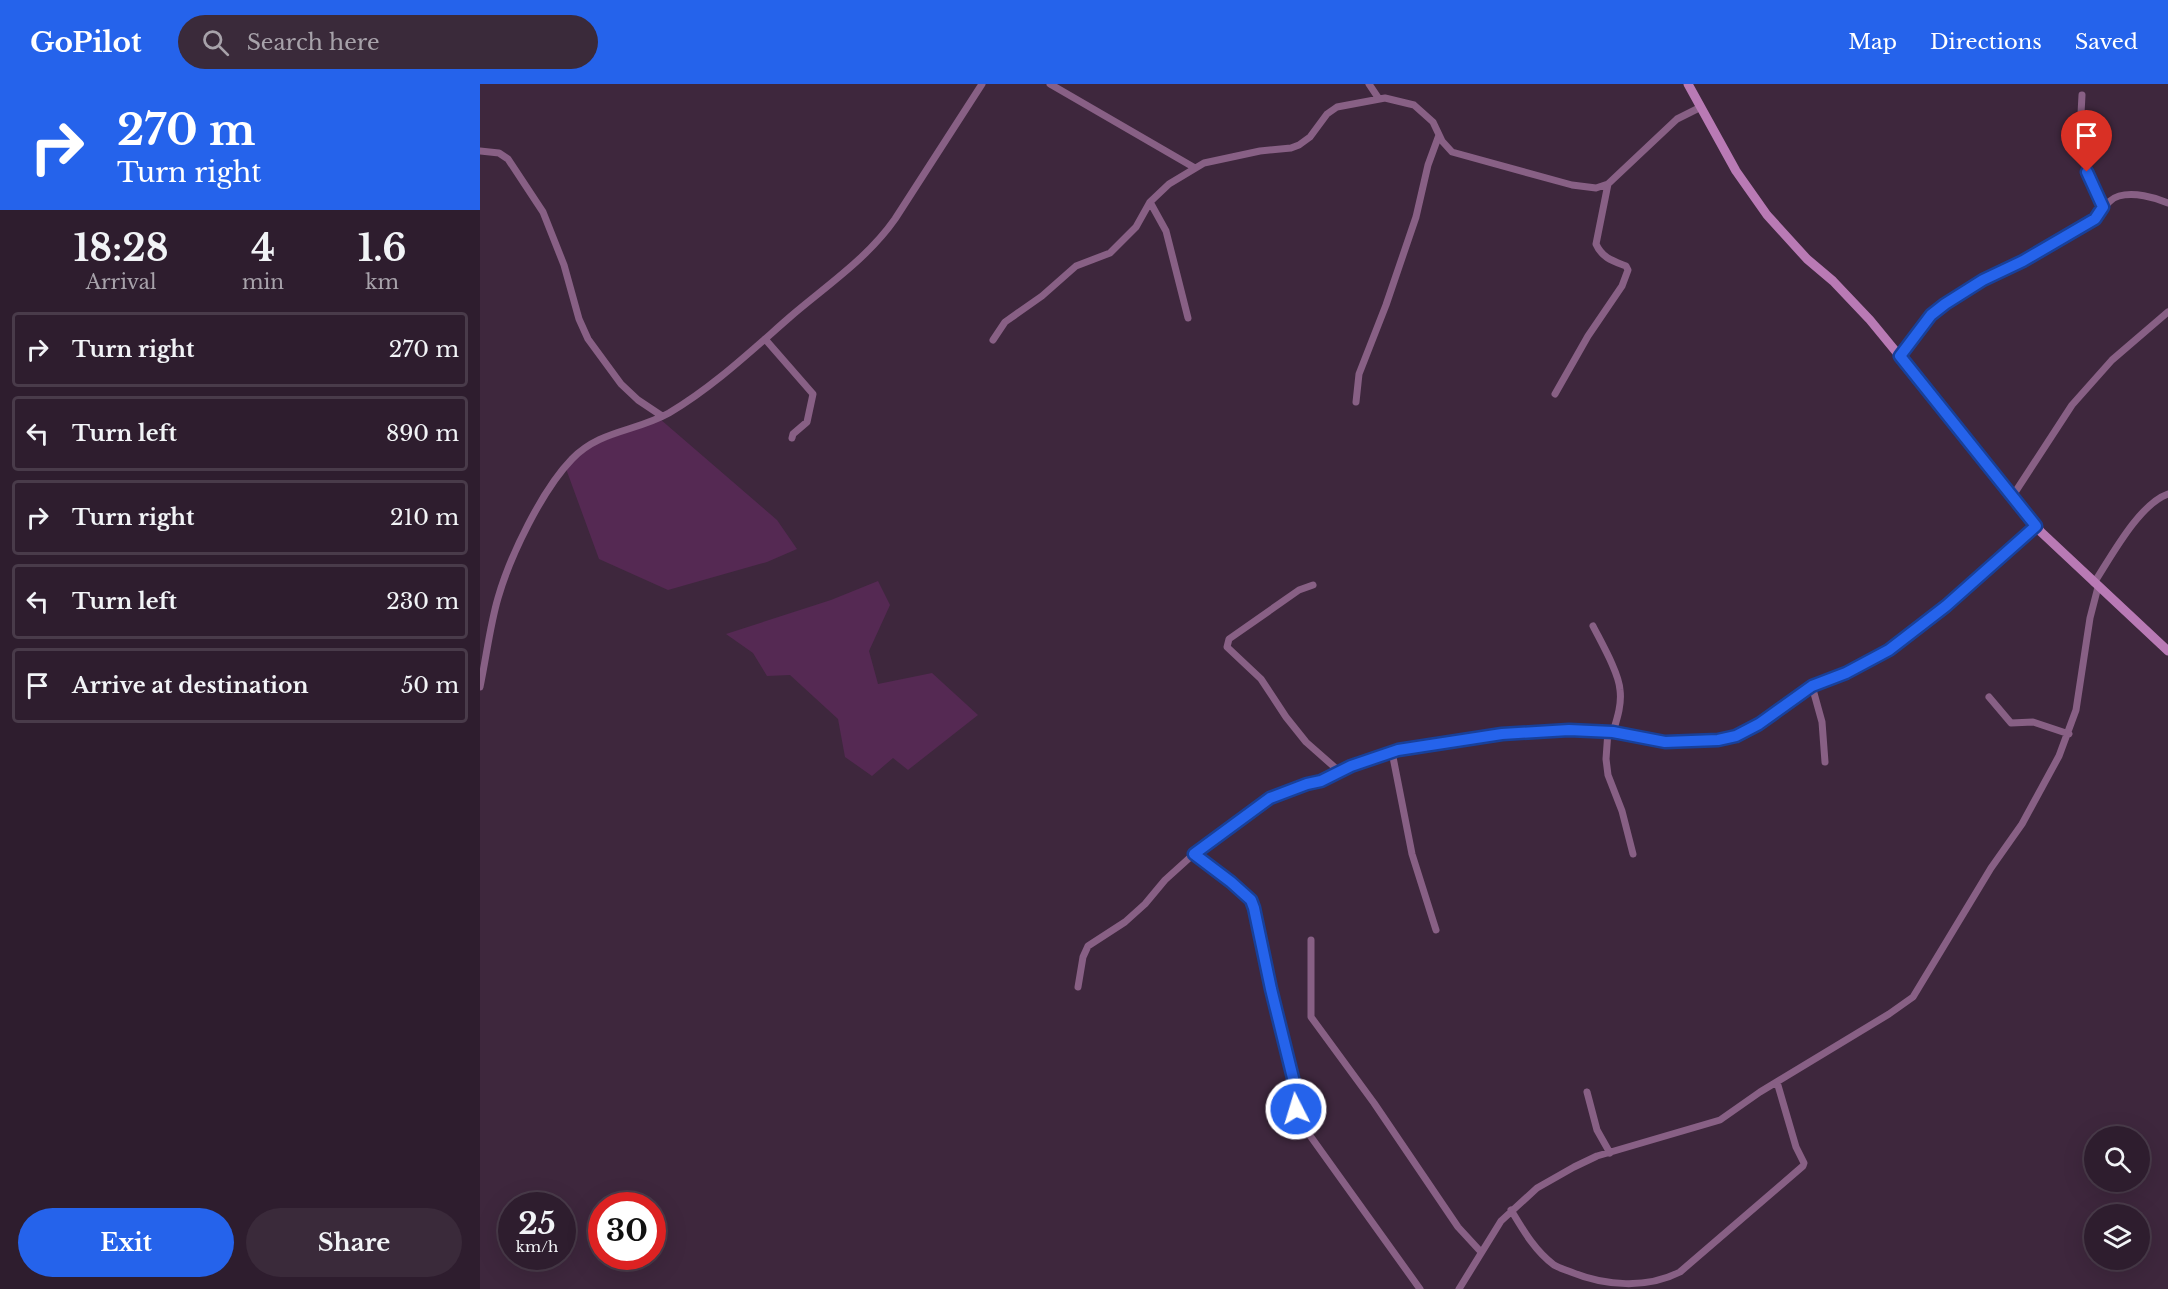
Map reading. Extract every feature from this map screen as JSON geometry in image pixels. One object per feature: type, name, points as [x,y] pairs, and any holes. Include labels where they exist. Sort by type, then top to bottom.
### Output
[{"type":"street","points":[[480,687],[497,600],[507,572],[523,536],[554,480],[571,460],[593,441],[607,434],[636,427],[662,416],[697,394],[858,262],[885,234],[982,84]]},
{"type":"street","points":[[1050,84],[1195,168]]},
{"type":"street","points":[[1370,84],[1379,99]]},
{"type":"street","points":[[1688,84],[1736,171],[1767,215],[1807,259],[1851,300],[1900,356],[2036,526],[2096,585],[2166,647]]},
{"type":"street","points":[[2082,95],[2079,151],[2103,207]]},
{"type":"street","points":[[993,340],[1005,322],[1042,296],[1076,266],[1110,253],[1136,227],[1150,202],[1169,184],[1211,161],[1260,151],[1291,148],[1310,137],[1327,114],[1337,107],[1379,99],[1395,99],[1414,105],[1433,122],[1439,135],[1452,152],[1572,185],[1596,188],[1608,184],[1677,119],[1701,107]]},
{"type":"street","points":[[1356,402],[1359,374],[1386,306],[1416,218],[1428,165],[1439,135]]},
{"type":"street","points":[[480,151],[499,153],[508,159],[543,212],[564,265],[579,319],[588,339],[612,374],[626,389],[662,416]]},
{"type":"street","points":[[1555,394],[1588,336],[1622,286],[1628,270],[1626,266],[1608,260],[1596,244],[1608,184]]},
{"type":"street","points":[[1900,356],[1931,315],[1945,304],[1983,280],[2023,261],[2095,219],[2103,207],[2116,197],[2125,195],[2147,197],[2168,203]]},
{"type":"street","points":[[1150,202],[1166,231],[1188,318]]},
{"type":"street","points":[[2012,497],[2072,405],[2112,360],[2168,312]]},
{"type":"street","points":[[765,339],[813,394],[807,422],[793,434],[792,438]]},
{"type":"street","points":[[1459,1289],[1490,1235],[1511,1210],[1537,1188],[1589,1160],[1720,1120],[1777,1082],[1890,1014],[1917,991],[1991,868],[2022,824],[2069,734],[2076,710],[2096,585],[2139,516],[2155,500],[2168,494]]},
{"type":"street","points":[[1078,987],[1083,957],[1088,946],[1137,912],[1165,880],[1194,854],[1270,798],[1321,781],[1392,752],[1502,734],[1569,730],[1611,732],[1665,742],[1726,739],[1752,728],[1812,686],[1846,673],[1889,650],[1946,606],[2036,526]]},
{"type":"street","points":[[1313,585],[1299,590],[1229,639],[1227,647],[1261,679],[1306,742],[1340,772]]},
{"type":"street","points":[[1593,626],[1618,680],[1620,690],[1619,708],[1611,732],[1606,759],[1608,775],[1622,811],[1632,854]]},
{"type":"street","points":[[1812,686],[1822,722],[1824,762]]},
{"type":"street","points":[[1989,696],[2011,723],[2034,722],[2069,734]]},
{"type":"street","points":[[1392,752],[1412,854],[1437,930]]},
{"type":"street","points":[[1194,854],[1251,900],[1293,1078],[1296,1109],[1306,1130],[1420,1289]]},
{"type":"street","points":[[1311,940],[1311,1017],[1374,1103],[1458,1227],[1481,1252]]},
{"type":"street","points":[[1511,1210],[1533,1245],[1555,1265],[1581,1276],[1620,1285],[1673,1276],[1803,1166],[1804,1163],[1796,1147],[1777,1082]]},
{"type":"street","points":[[1587,1092],[1597,1130],[1610,1153]]},
{"type":"shaded area","points":[[660,419],[777,520],[797,549],[767,562],[668,590],[599,559],[565,466],[596,444]]},
{"type":"shaded area","points":[[878,581],[890,605],[869,651],[878,684],[932,673],[978,715],[908,770],[893,758],[872,776],[845,757],[838,719],[790,675],[767,676],[753,653],[726,634],[831,600]]},
{"type":"route","points":[[1296,1109],[1293,1078],[1251,900],[1194,854],[1270,798],[1321,781],[1351,766],[1398,750],[1502,734],[1569,730],[1613,732],[1665,742],[1726,739],[1746,732],[1759,724],[1812,686],[1835,678],[1889,650],[1946,606],[2036,526],[1900,356],[1931,315],[1945,304],[1995,273],[2023,261],[2095,219],[2103,207],[2087,172]]}]
